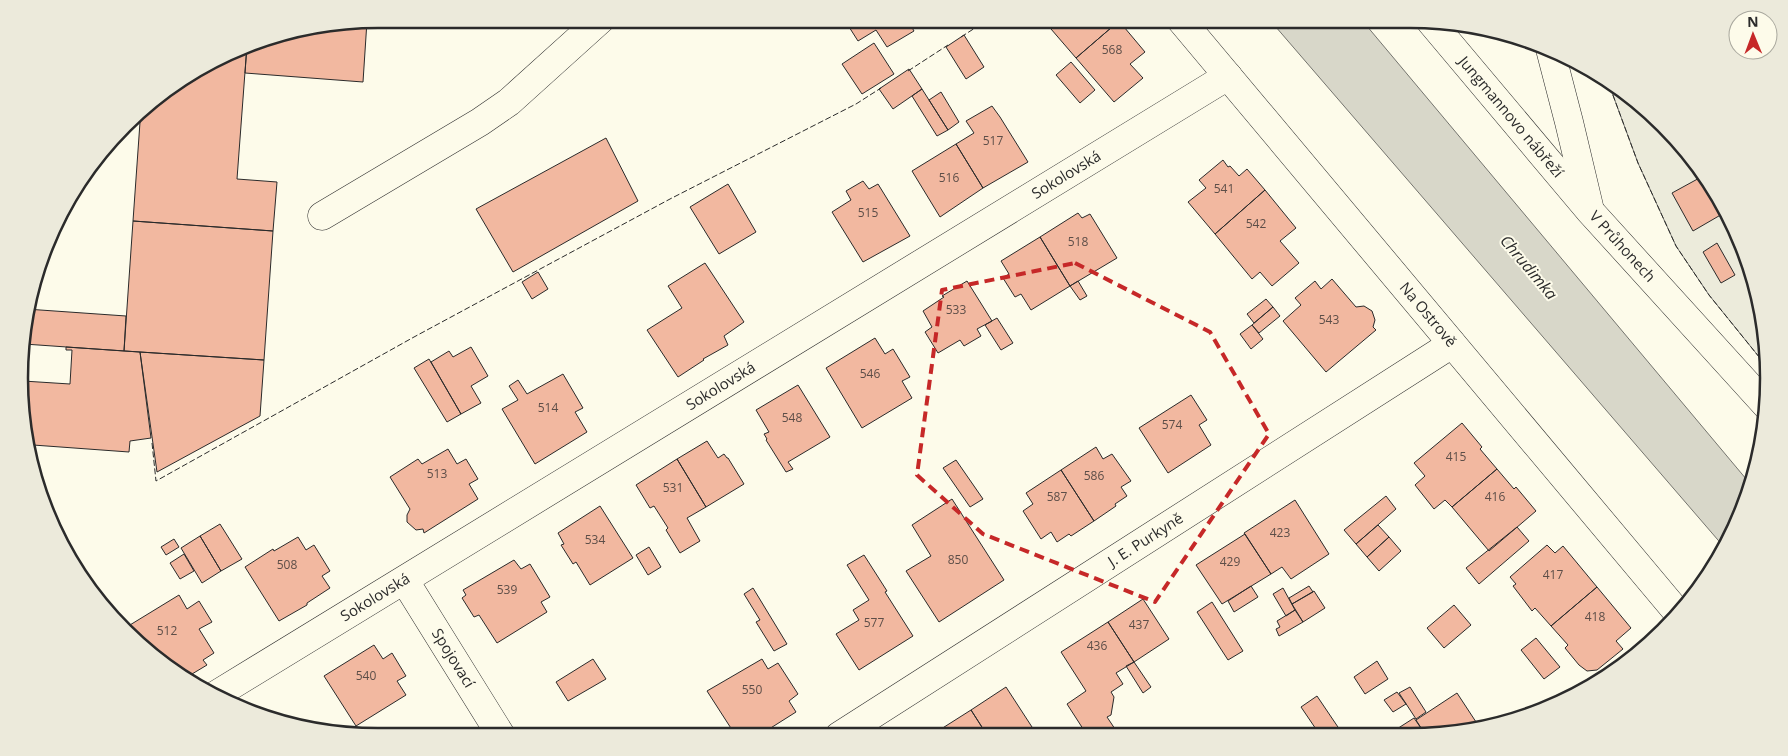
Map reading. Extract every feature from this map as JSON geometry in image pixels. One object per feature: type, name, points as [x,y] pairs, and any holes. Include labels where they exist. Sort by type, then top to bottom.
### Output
[{"type":"street","points":[[322,216],[480,122],[510,102],[591,28]]},
{"type":"street","name":"Na Ostrově","points":[[1188,28],[1674,609]]},
{"type":"street","name":"Jungmannovo nábřeží","points":[[1436,28],[1590,210]]},
{"type":"street","name":"V Průhonech","points":[[1552,58],[1570,122],[1590,210],[1760,398]]},
{"type":"street","name":"Sokolovská","points":[[222,691],[1228,76]]},
{"type":"street","name":"J. E. Purkyně","points":[[852,728],[1452,344]]},
{"type":"street","name":"Spojovací","points":[[405,581],[496,728]]},
{"type":"highlighted area","points":[[1075,263],[1210,332],[1269,434],[1155,602],[983,534],[917,475],[942,290]]},
{"type":"shaded area","points":[[1612,92],[1641,114],[1674,147],[1714,203],[1734,244],[1749,287],[1758,332],[1760,358],[1709,295],[1676,246],[1638,163]]},
{"type":"water","name":"Chrudimka","points":[[1277,28],[1369,28],[1746,479],[1734,512],[1720,542]]},
{"type":"building","points":[[367,28],[363,82],[245,73],[246,53],[265,46],[287,39],[332,30]]},
{"type":"building","points":[[850,28],[912,28],[914,31],[887,47],[876,30],[858,41]]},
{"type":"building","points":[[1052,28],[1111,28],[1076,58],[1051,29]]},
{"type":"building","points":[[1111,28],[1125,28],[1145,52],[1130,64],[1143,78],[1114,102],[1076,58]]},
{"type":"building","points":[[964,35],[984,67],[966,79],[946,47]]},
{"type":"building","points":[[874,43],[894,74],[862,94],[842,64]]},
{"type":"building","points":[[246,53],[237,179],[277,182],[273,231],[133,221],[140,120],[165,100],[203,74]]},
{"type":"building","points":[[1071,62],[1095,90],[1080,103],[1056,75]]},
{"type":"building","points":[[909,69],[922,89],[893,109],[879,89]]},
{"type":"building","points":[[922,89],[948,130],[937,136],[912,96]]},
{"type":"building","points":[[941,92],[959,122],[948,130],[929,100]]},
{"type":"building","points":[[992,106],[1028,162],[983,188],[956,144],[974,133],[966,121]]},
{"type":"building","points":[[606,138],[638,201],[513,272],[476,209]]},
{"type":"building","points":[[956,144],[983,188],[940,217],[912,171]]},
{"type":"building","points":[[1223,160],[1239,176],[1247,169],[1265,190],[1215,234],[1188,202],[1206,188],[1199,180]]},
{"type":"building","points":[[1698,179],[1720,215],[1693,231],[1672,193]]},
{"type":"building","points":[[863,181],[869,189],[878,184],[910,236],[863,262],[832,212],[851,200],[846,191]]},
{"type":"building","points":[[728,184],[756,232],[719,254],[690,207]]},
{"type":"building","points":[[1265,190],[1296,228],[1280,241],[1299,263],[1272,286],[1260,272],[1252,279],[1215,234]]},
{"type":"building","points":[[1078,213],[1082,218],[1090,214],[1117,258],[1070,286],[1040,237]]},
{"type":"building","points":[[133,221],[273,231],[264,360],[124,351]]},
{"type":"building","points":[[1040,237],[1070,286],[1031,310],[1021,294],[1015,297],[1003,278],[1009,274],[1001,261]]},
{"type":"building","points":[[1717,243],[1735,275],[1721,283],[1703,252]]},
{"type":"building","points":[[705,263],[744,322],[724,336],[728,345],[703,359],[678,377],[647,330],[682,308],[668,286]]},
{"type":"building","points":[[538,272],[548,289],[532,299],[522,282]]},
{"type":"building","points":[[1332,279],[1356,307],[1364,306],[1372,311],[1375,320],[1373,327],[1376,330],[1326,372],[1283,321],[1301,305],[1295,298],[1315,281],[1321,289]]},
{"type":"building","points":[[967,281],[992,321],[977,329],[981,336],[964,346],[960,340],[938,353],[925,332],[932,327],[923,311],[944,297],[942,296]]},
{"type":"building","points":[[1078,281],[1087,296],[1080,300],[1070,286]]},
{"type":"building","points":[[1266,299],[1273,307],[1254,323],[1247,314]]},
{"type":"building","points":[[1273,307],[1280,316],[1259,333],[1252,325]]},
{"type":"building","points":[[34,310],[126,316],[124,351],[29,344]]},
{"type":"building","points":[[997,318],[1013,343],[1001,350],[985,325]]},
{"type":"building","points":[[1252,325],[1263,339],[1251,349],[1240,334]]},
{"type":"building","points":[[875,338],[885,354],[893,349],[910,377],[902,381],[912,398],[862,428],[826,368]]},
{"type":"building","points":[[66,347],[140,352],[151,438],[130,441],[129,452],[34,445],[30,424],[28,381],[70,384],[72,350],[66,350]]},
{"type":"building","points":[[471,347],[488,376],[471,386],[481,403],[461,414],[431,362],[449,351],[453,357]]},
{"type":"building","points":[[140,352],[264,360],[260,416],[157,472]]},
{"type":"building","points":[[429,359],[461,414],[447,422],[414,368]]},
{"type":"building","points":[[563,374],[583,408],[575,412],[587,432],[535,464],[502,409],[518,400],[509,386],[518,380],[527,394]]},
{"type":"building","points":[[798,385],[830,437],[788,462],[793,469],[786,472],[766,440],[764,434],[769,432],[756,410]]},
{"type":"building","points":[[1191,395],[1207,420],[1199,425],[1211,445],[1168,473],[1139,428]]},
{"type":"building","points":[[1462,423],[1497,469],[1452,507],[1445,500],[1434,509],[1415,485],[1425,476],[1414,463]]},
{"type":"building","points":[[707,441],[718,458],[724,454],[728,458],[744,484],[706,507],[677,459]]},
{"type":"building","points":[[1096,447],[1103,459],[1112,454],[1131,481],[1121,487],[1127,496],[1094,521],[1061,470]]},
{"type":"building","points":[[448,449],[457,464],[466,459],[478,479],[469,484],[478,499],[424,533],[423,529],[416,530],[407,522],[407,515],[410,509],[390,477],[418,459],[422,464]]},
{"type":"building","points":[[677,459],[706,507],[687,518],[700,541],[680,553],[666,530],[668,528],[654,506],[650,508],[636,485]]},
{"type":"building","points":[[956,460],[983,499],[970,507],[943,468]]},
{"type":"building","points":[[1497,469],[1514,489],[1516,487],[1536,511],[1489,551],[1452,507]]},
{"type":"building","points":[[1061,470],[1094,521],[1071,536],[1069,534],[1057,542],[1051,532],[1041,539],[1023,511],[1033,504],[1026,493]]},
{"type":"building","points":[[1386,496],[1396,509],[1356,544],[1344,530]]},
{"type":"building","points":[[952,499],[1004,580],[939,622],[906,571],[931,556],[912,525]]},
{"type":"building","points":[[1295,500],[1329,554],[1291,579],[1282,567],[1271,574],[1244,533]]},
{"type":"building","points":[[600,506],[633,558],[590,585],[576,562],[573,564],[561,545],[564,544],[558,533]]},
{"type":"building","points":[[220,524],[242,559],[221,571],[200,536]]},
{"type":"building","points":[[1378,525],[1389,537],[1367,557],[1356,544]]},
{"type":"building","points":[[1517,527],[1529,541],[1479,584],[1466,568]]},
{"type":"building","points":[[1245,534],[1271,574],[1222,604],[1196,565]]},
{"type":"building","points":[[200,536],[221,571],[202,583],[181,548]]},
{"type":"building","points":[[298,537],[306,550],[314,545],[330,571],[322,576],[330,588],[307,603],[307,605],[279,621],[245,567],[273,549],[274,551]]},
{"type":"building","points":[[1389,537],[1401,551],[1379,571],[1367,557]]},
{"type":"building","points":[[174,539],[179,547],[166,555],[161,547]]},
{"type":"building","points":[[1547,545],[1555,553],[1563,546],[1597,587],[1551,626],[1535,608],[1532,611],[1513,586],[1516,584],[1510,577]]},
{"type":"building","points":[[649,547],[661,567],[648,575],[636,555]]},
{"type":"building","points":[[184,554],[194,571],[180,579],[170,563]]},
{"type":"building","points":[[864,555],[913,636],[859,670],[836,634],[859,620],[853,610],[869,600],[847,565]]},
{"type":"building","points":[[514,560],[521,569],[530,564],[550,597],[541,602],[547,612],[497,643],[479,615],[474,617],[462,598],[466,595],[463,590]]},
{"type":"building","points":[[1251,586],[1258,597],[1234,612],[1228,601]]},
{"type":"building","points":[[1309,586],[1313,592],[1292,604],[1289,598]]},
{"type":"building","points":[[1597,587],[1631,628],[1616,641],[1623,649],[1597,670],[1587,671],[1579,665],[1565,648],[1568,645],[1551,626]]},
{"type":"building","points":[[753,588],[787,644],[774,651],[756,622],[760,620],[744,594]]},
{"type":"building","points":[[1283,588],[1295,610],[1286,616],[1273,594]]},
{"type":"building","points":[[1314,591],[1325,608],[1303,622],[1292,604]]},
{"type":"building","points":[[179,595],[187,609],[199,601],[212,622],[199,629],[214,653],[203,660],[207,665],[191,674],[147,642],[129,625]]},
{"type":"building","points":[[1143,599],[1169,639],[1134,662],[1108,622]]},
{"type":"building","points":[[1212,602],[1243,651],[1228,660],[1197,612]]},
{"type":"building","points":[[1454,605],[1471,625],[1444,648],[1427,628]]},
{"type":"building","points":[[1295,610],[1303,622],[1279,636],[1276,629],[1280,627],[1277,621]]},
{"type":"building","points":[[1108,622],[1134,662],[1116,673],[1123,684],[1111,692],[1114,697],[1111,715],[1107,717],[1114,728],[1082,728],[1067,704],[1086,691],[1061,652]]},
{"type":"building","points":[[1536,638],[1560,667],[1544,679],[1521,650]]},
{"type":"building","points":[[374,645],[383,659],[392,653],[406,676],[397,681],[406,695],[356,726],[324,676]]},
{"type":"building","points":[[593,659],[606,679],[568,701],[556,682]]},
{"type":"building","points":[[762,659],[768,669],[778,663],[798,694],[789,701],[796,712],[771,728],[731,728],[707,691]]},
{"type":"building","points":[[1377,661],[1388,679],[1365,694],[1354,677]]},
{"type":"building","points":[[1134,662],[1151,687],[1143,693],[1126,666]]},
{"type":"building","points":[[1006,687],[1032,727],[983,728],[971,710]]},
{"type":"building","points":[[1410,687],[1426,712],[1416,719],[1399,693]]},
{"type":"building","points":[[1397,692],[1406,704],[1393,712],[1384,700]]},
{"type":"building","points":[[1457,693],[1476,722],[1456,726],[1421,728],[1416,720]]},
{"type":"building","points":[[1317,696],[1339,728],[1315,728],[1301,707]]},
{"type":"building","points":[[971,710],[983,728],[943,728]]},
{"type":"building","points":[[1414,718],[1421,728],[1410,728],[1398,728]]},
{"type":"fence","points":[[961,37],[975,28]]},
{"type":"fence","points":[[908,71],[948,45]]},
{"type":"fence","points":[[152,443],[156,481],[414,337],[670,199],[856,104],[881,88]]},
{"type":"fence","points":[[1612,92],[1638,163],[1676,246],[1709,295],[1760,358]]}]
